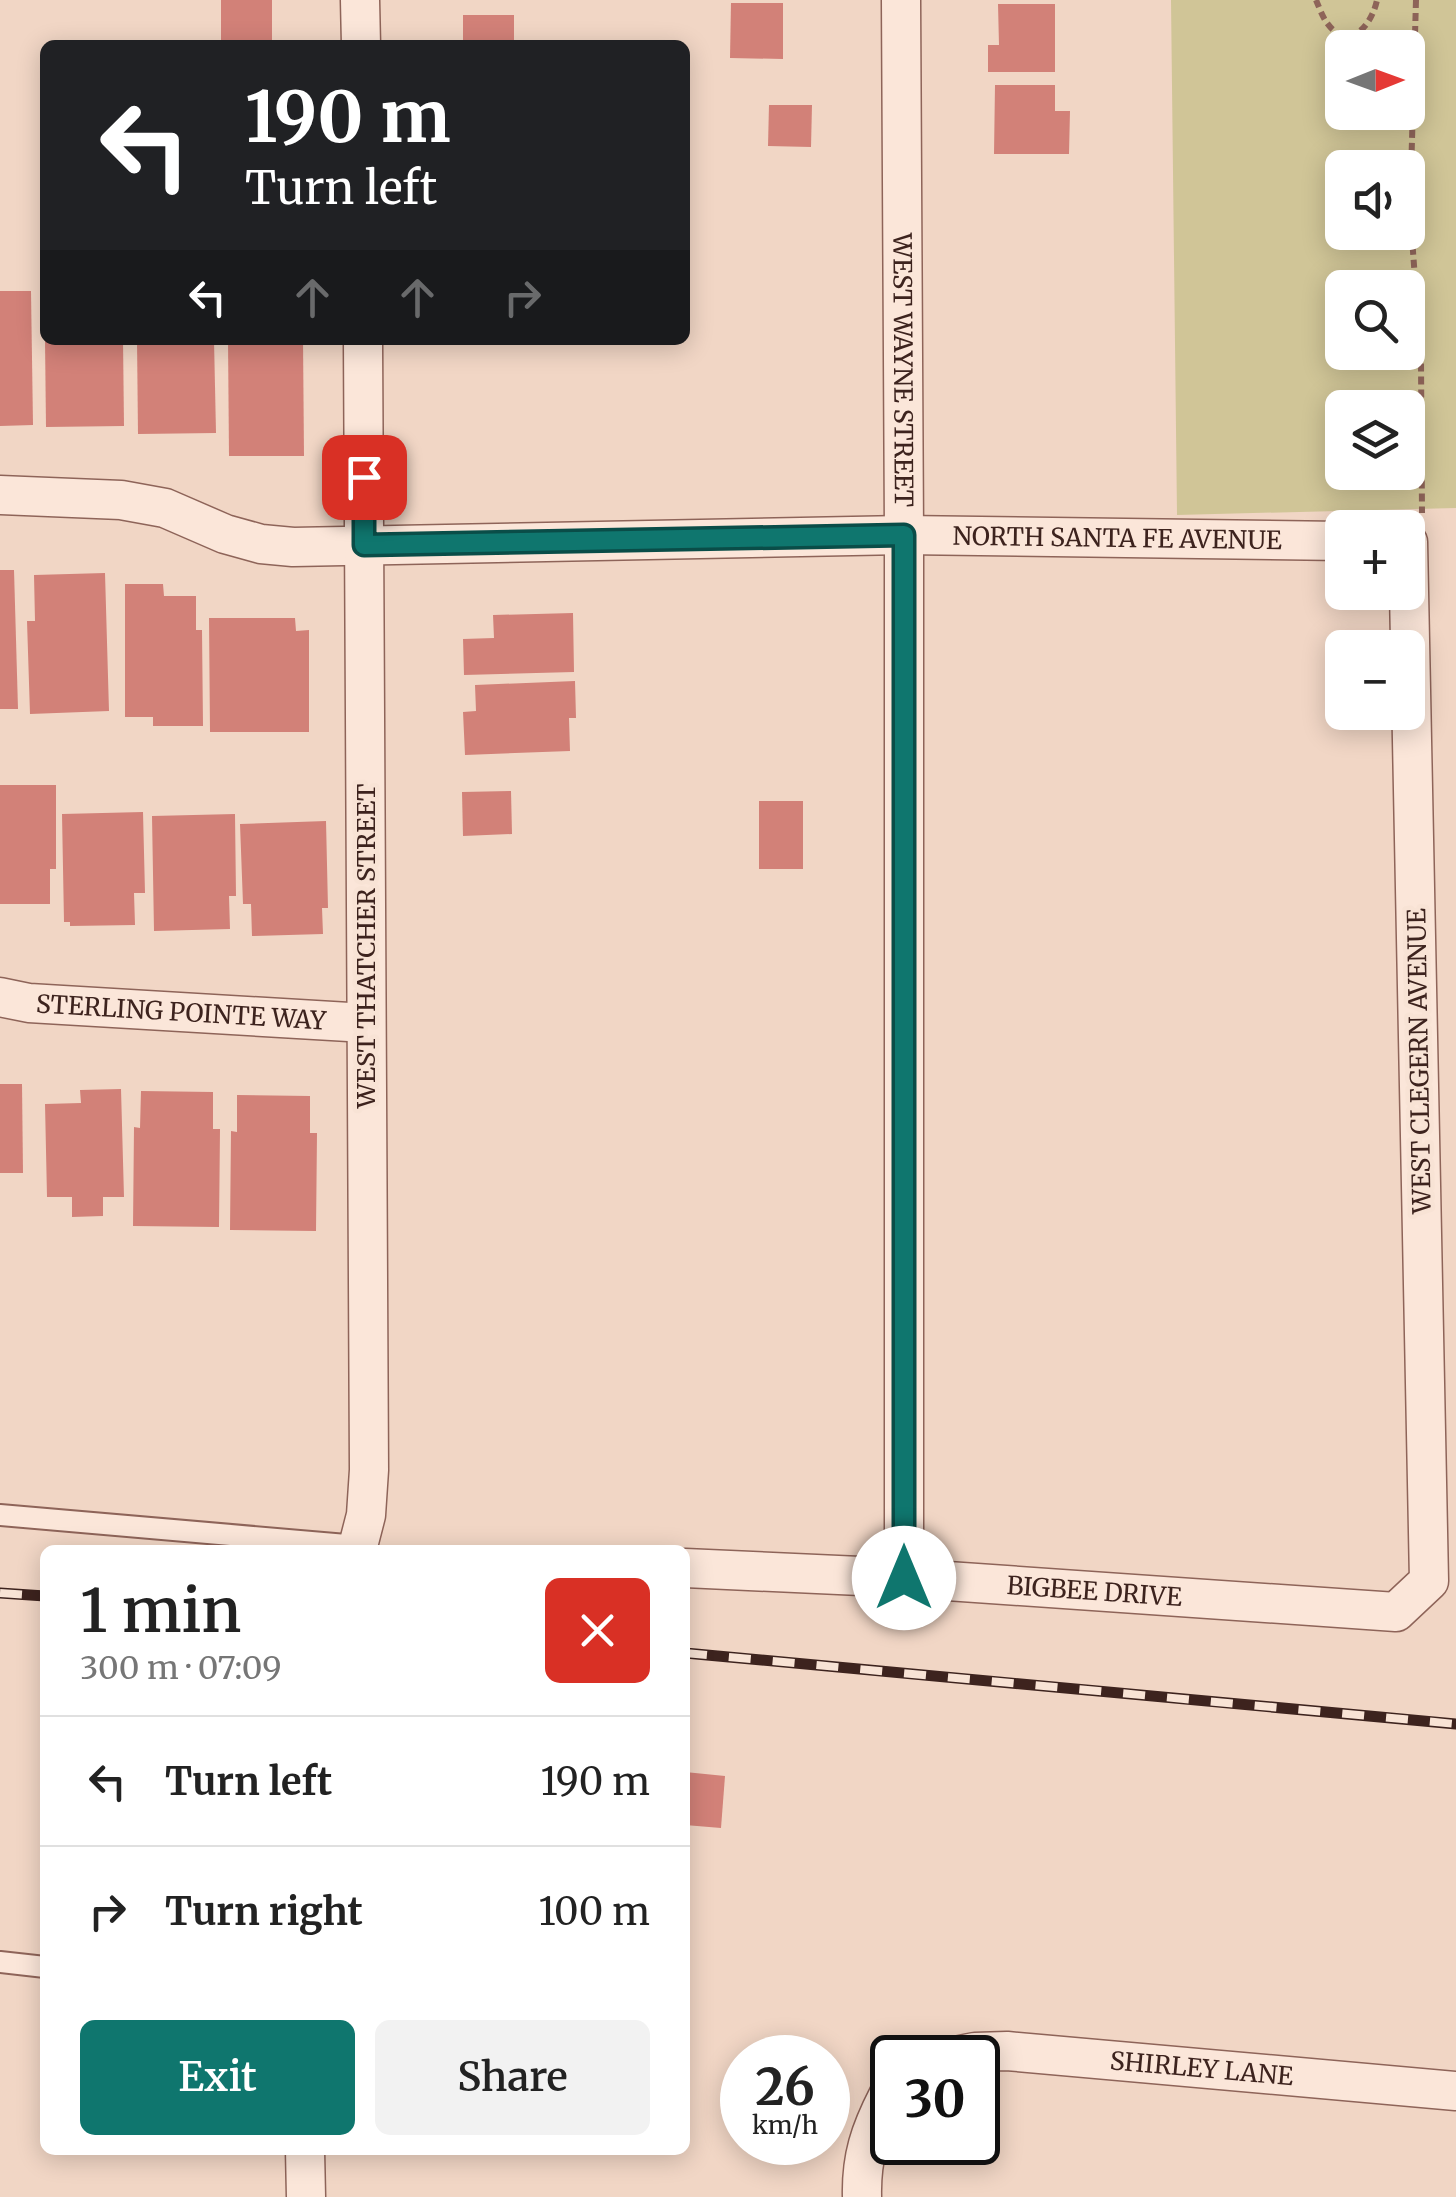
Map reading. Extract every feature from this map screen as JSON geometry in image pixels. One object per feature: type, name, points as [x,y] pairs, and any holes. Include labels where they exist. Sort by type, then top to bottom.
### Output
[{"type":"street","points":[[360,0],[361,40]]},
{"type":"street","name":"WEST WAYNE STREET","points":[[901,0],[904,1578]]},
{"type":"street","name":"WEST THATCHER STREET","points":[[363,345],[369,1470],[364,1545]]},
{"type":"street","name":"NORTH SANTA FE AVENUE","points":[[0,495],[121,500],[150,505],[224,534],[260,544],[294,547],[904,535],[1325,541]]},
{"type":"street","name":"WEST CLEGERN AVENUE","points":[[1409,610],[1429,1581]]},
{"type":"street","name":"STERLING POINTE WAY","points":[[0,997],[29,1003],[366,1023]]},
{"type":"street","name":"BIGBEE DRIVE","points":[[690,1568],[904,1578],[1396,1612],[1429,1581]]},
{"type":"street","name":"SHIRLEY LANE","points":[[1000,2051],[1456,2091]]},
{"type":"street","points":[[862,2197],[862,2171],[870,2135]]},
{"type":"street","points":[[305,2155],[306,2197]]},
{"type":"lane","points":[[0,1515],[321,1545]]},
{"type":"lane","points":[[0,1962],[40,1966]]},
{"type":"path","points":[[1316,0],[1326,22],[1337,33],[1349,36],[1362,31],[1372,20],[1377,0]]},
{"type":"path","points":[[1416,0],[1410,210],[1421,362],[1422,510]]},
{"type":"shaded area","points":[[1171,0],[1456,0],[1456,508],[1177,515]]},
{"type":"building","points":[[221,0],[272,0],[272,40],[221,40]]},
{"type":"building","points":[[731,3],[783,3],[783,59],[730,58]]},
{"type":"building","points":[[998,4],[1055,4],[1055,72],[988,72],[988,45],[999,45]]},
{"type":"building","points":[[463,15],[514,15],[514,40],[463,40]]},
{"type":"building","points":[[995,85],[1055,85],[1055,111],[1070,111],[1069,154],[994,154]]},
{"type":"building","points":[[769,105],[812,105],[811,147],[768,146]]},
{"type":"building","points":[[0,291],[31,291],[33,425],[0,426]]},
{"type":"building","points":[[45,345],[123,345],[124,426],[46,427]]},
{"type":"building","points":[[137,345],[214,345],[216,433],[138,434]]},
{"type":"building","points":[[228,345],[303,345],[304,456],[229,456]]},
{"type":"building","points":[[0,570],[14,570],[18,709],[0,709]]},
{"type":"building","points":[[105,573],[109,711],[30,714],[27,621],[35,621],[34,575]]},
{"type":"building","points":[[125,584],[163,584],[164,596],[196,596],[196,630],[202,630],[203,726],[153,726],[153,717],[125,717]]},
{"type":"building","points":[[573,613],[574,672],[464,675],[463,639],[494,638],[493,615]]},
{"type":"building","points":[[209,618],[295,618],[296,631],[309,630],[309,732],[210,732]]},
{"type":"building","points":[[575,681],[576,718],[569,718],[570,751],[465,755],[463,712],[476,711],[475,685]]},
{"type":"building","points":[[0,785],[56,785],[56,869],[50,869],[50,904],[0,904]]},
{"type":"building","points":[[511,791],[512,834],[463,836],[462,792]]},
{"type":"building","points":[[759,801],[803,801],[803,869],[759,869]]},
{"type":"building","points":[[143,812],[145,893],[134,893],[135,925],[70,926],[70,922],[64,922],[62,814]]},
{"type":"building","points":[[235,814],[236,896],[229,896],[230,929],[154,931],[152,816]]},
{"type":"building","points":[[326,821],[328,908],[322,908],[323,934],[252,936],[251,904],[243,904],[240,824]]},
{"type":"building","points":[[0,1084],[22,1084],[23,1173],[0,1173]]},
{"type":"building","points":[[121,1089],[124,1197],[103,1197],[103,1216],[72,1217],[72,1197],[47,1197],[45,1104],[81,1103],[80,1090]]},
{"type":"building","points":[[141,1091],[213,1092],[213,1129],[220,1129],[219,1227],[133,1226],[134,1127],[140,1128]]},
{"type":"building","points":[[237,1095],[310,1096],[310,1133],[317,1133],[316,1231],[230,1230],[231,1131],[237,1132]]},
{"type":"building","points":[[690,1772],[725,1776],[721,1828],[690,1825]]},
{"type":"railway","points":[[0,1593],[40,1596]]},
{"type":"railway","points":[[690,1653],[1456,1724]]},
{"type":"route","points":[[364,477],[364,545],[904,535],[904,1578]]}]
